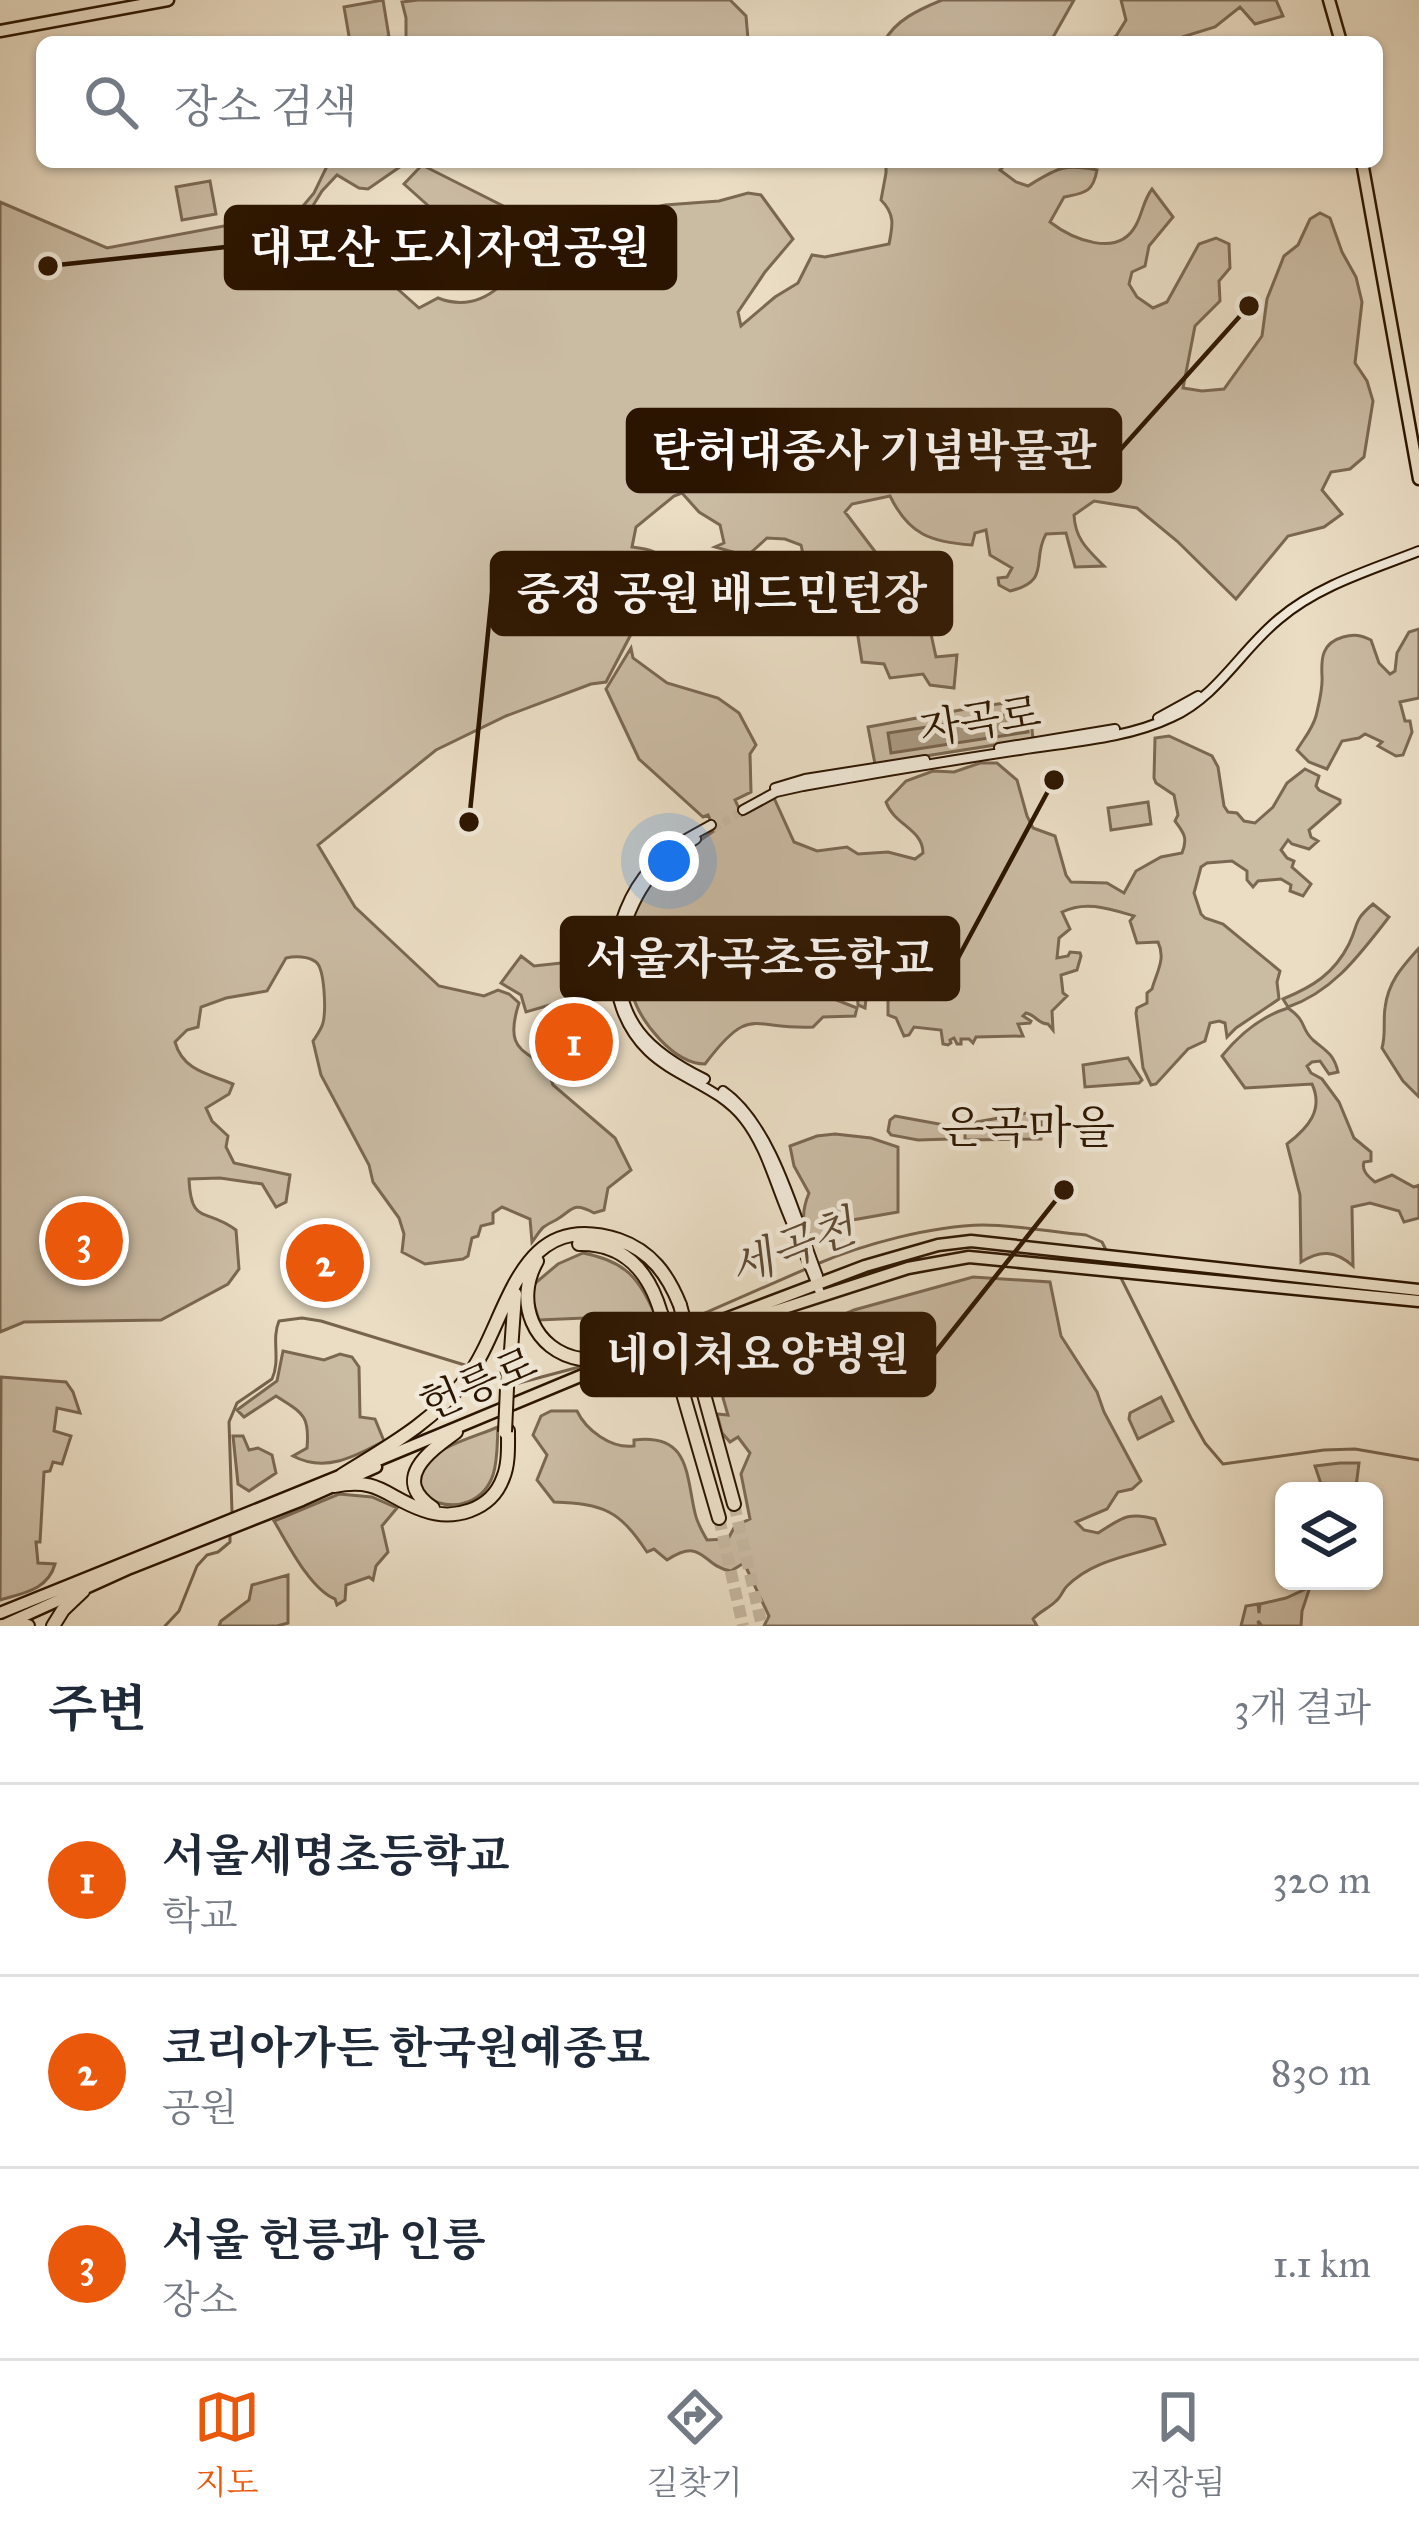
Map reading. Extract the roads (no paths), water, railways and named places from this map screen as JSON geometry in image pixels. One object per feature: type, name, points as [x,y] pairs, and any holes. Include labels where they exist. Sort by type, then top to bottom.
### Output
[{"type":"highway","points":[[338,1480],[375,1485],[424,1511],[444,1515],[463,1513],[486,1502],[506,1469],[515,1295],[543,1248],[571,1237],[593,1235],[641,1251],[669,1281],[680,1305],[734,1504]]},
{"type":"highway","points":[[338,1480],[418,1427],[467,1378],[516,1277],[534,1260],[575,1244],[591,1244],[614,1250],[646,1276],[662,1313],[719,1518]]},
{"type":"highway","points":[[534,1260],[526,1286],[528,1312],[546,1340],[571,1357],[598,1360],[640,1352]]},
{"type":"highway","points":[[457,1432],[422,1459],[415,1476],[424,1502],[442,1511],[473,1506],[491,1492],[500,1474],[506,1432]]},
{"type":"highway","points":[[53,1626],[83,1592]]},
{"type":"highway","points":[[2,1626],[28,1626]]},
{"type":"main road","points":[[0,31],[168,0]]},
{"type":"main road","points":[[1329,0],[1339,36]]},
{"type":"main road","points":[[1363,168],[1419,479]]},
{"type":"main road","name":"자곡로","points":[[742,809],[803,786],[1132,731],[1173,717],[1208,695],[1267,630],[1297,605],[1419,551]]},
{"type":"main road","points":[[712,827],[664,860],[637,897],[621,943],[620,986],[628,1015],[646,1041],[670,1061],[724,1092],[749,1115],[766,1146],[816,1281]]},
{"type":"main road","name":"헌릉로","points":[[338,1480],[816,1281],[955,1242],[988,1241],[1419,1289]]},
{"type":"main road","name":"헌릉로","points":[[0,1613],[655,1352],[816,1281],[969,1256],[1419,1301]]},
{"type":"main road","name":"헌릉로","points":[[2,1626],[233,1523]]},
{"type":"waterway","name":"세곡천","points":[[817,1264],[898,1237],[983,1225],[1086,1235],[1102,1242],[1107,1252]]},
{"type":"waterway","name":"세곡천","points":[[691,1319],[808,1268]]},
{"type":"waterway","name":"세곡천","points":[[1120,1276],[1191,1418],[1223,1464],[1355,1449],[1419,1460]]},
{"type":"waterway","name":"세곡천","points":[[232,1512],[229,1422],[237,1403],[272,1379],[279,1321],[321,1321],[468,1366]]},
{"type":"waterway","name":"세곡천","points":[[608,1354],[660,1333]]},
{"type":"waterway","name":"세곡천","points":[[511,1380],[519,1383],[583,1366]]},
{"type":"waterway","name":"세곡천","points":[[477,1369],[502,1378]]},
{"type":"waterway","name":"세곡천","points":[[165,1626],[179,1611],[197,1566],[230,1542],[230,1534]]},
{"type":"tunnel","points":[[713,829],[743,810]]},
{"type":"tunnel","points":[[734,1504],[762,1626]]},
{"type":"tunnel","points":[[719,1518],[743,1626]]},
{"type":"place","name":"대모산 도시자연공원","points":[[48,266]]},
{"type":"place","name":"탄허대종사 기념박물관","points":[[1249,306]]},
{"type":"place","name":"서울자곡초등학교","points":[[1054,780]]},
{"type":"place","name":"중정 공원 배드민턴장","points":[[469,822]]},
{"type":"place","name":"서울세명초등학교","points":[[574,1042]]},
{"type":"place","name":"네이처요양병원","points":[[1064,1190]]},
{"type":"place","name":"서울 헌릉과 인릉","points":[[84,1241]]},
{"type":"place","name":"코리아가든 한국원예종묘","points":[[325,1263]]},
{"type":"district","name":"은곡마을","points":[[1028,1127]]}]
